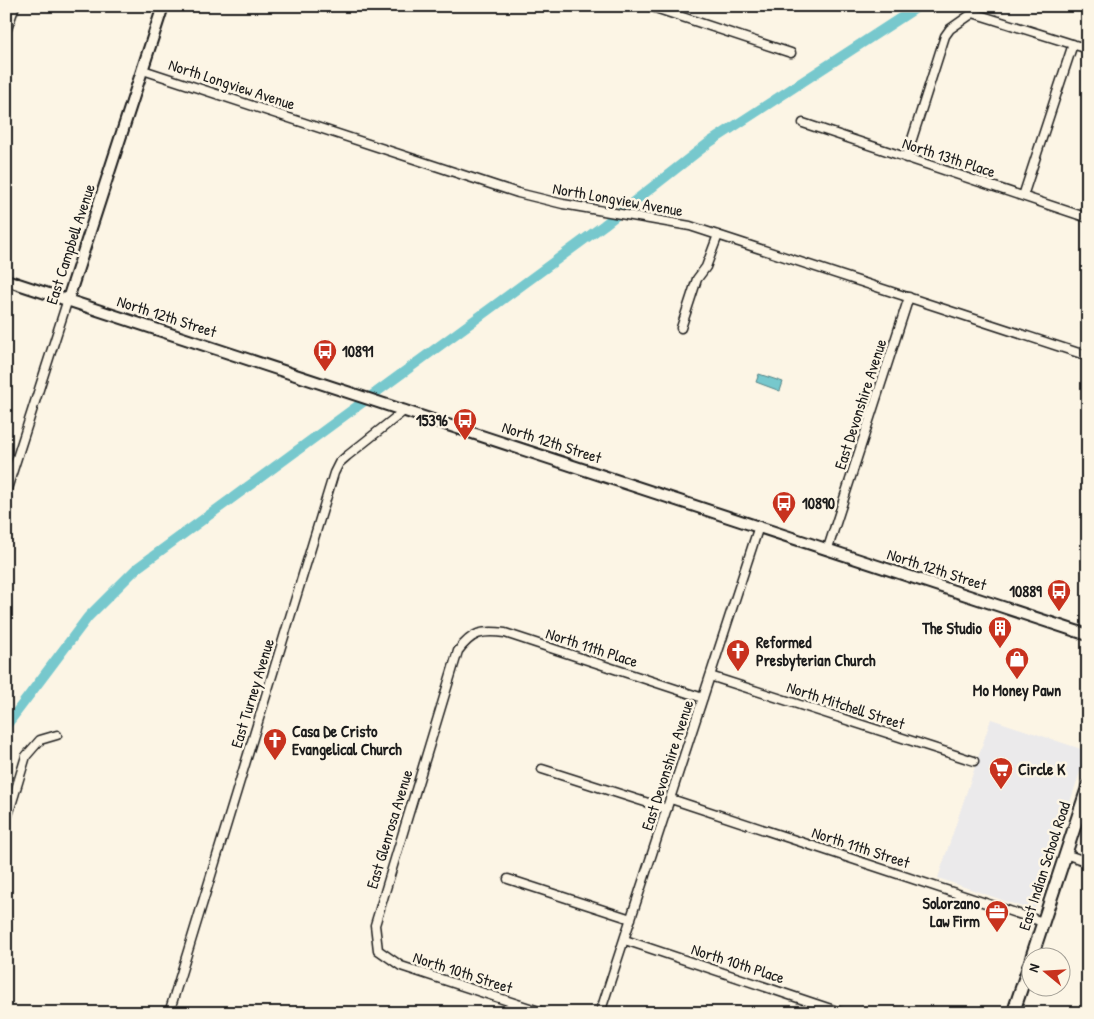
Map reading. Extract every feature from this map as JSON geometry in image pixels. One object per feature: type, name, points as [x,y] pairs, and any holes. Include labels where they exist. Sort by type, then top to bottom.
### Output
[{"type":"main road","name":"East Indian School Road","points":[[1035,946],[1088,786]]},
{"type":"main road","name":"East Indian School Road","points":[[1013,1013],[1022,986]]},
{"type":"street","points":[[6,32],[15,6]]},
{"type":"street","name":"East Campbell Avenue","points":[[6,492],[163,6]]},
{"type":"street","points":[[649,6],[791,53]]},
{"type":"street","points":[[906,158],[945,36],[950,29],[976,12],[1088,49]]},
{"type":"street","points":[[1023,196],[1072,44]]},
{"type":"street","name":"North Longview Avenue","points":[[143,70],[518,193],[603,211],[690,226],[1088,356]]},
{"type":"street","name":"North 13th Place","points":[[802,122],[1088,218]]},
{"type":"street","points":[[681,328],[697,279],[706,267],[718,235]]},
{"type":"street","name":"North 12th Street","points":[[6,280],[828,548],[1088,635]]},
{"type":"street","name":"East Devonshire Avenue","points":[[828,548],[909,297]]},
{"type":"street","name":"East Turney Avenue","points":[[169,1013],[334,473],[343,460],[405,410]]},
{"type":"street","name":"East Devonshire Avenue","points":[[600,1013],[758,526]]},
{"type":"street","name":"North 11th Place","points":[[472,635],[482,632],[505,634],[702,698]]},
{"type":"street","name":"East Glenrosa Avenue","points":[[378,950],[375,925],[450,673],[458,652],[472,635]]},
{"type":"street","name":"North Mitchell Street","points":[[710,676],[974,761]]},
{"type":"street","points":[[6,822],[26,756],[40,740],[57,734]]},
{"type":"street","points":[[542,769],[667,809]]},
{"type":"street","name":"North 11th Street","points":[[671,799],[1043,922]]},
{"type":"street","points":[[1065,854],[1088,862]]},
{"type":"street","points":[[508,880],[631,919]]},
{"type":"street","name":"North 10th Place","points":[[624,940],[843,1013]]},
{"type":"street","name":"North 10th Street","points":[[378,950],[401,966],[545,1013]]},
{"type":"shaded area","points":[[991,719],[1087,751],[1034,911],[938,878]]},
{"type":"water","points":[[759,374],[783,382],[780,391],[756,382]]},
{"type":"waterway","points":[[6,726],[88,617],[137,568],[604,225],[710,142],[919,6]]},
{"type":"place","name":"10891","points":[[325,372]]},
{"type":"place","name":"15396","points":[[465,441]]},
{"type":"place","name":"10890","points":[[784,524]]},
{"type":"place","name":"10889","points":[[1059,612]]},
{"type":"place","name":"The Studio","points":[[1000,649]]},
{"type":"place","name":"Reformed Presbyterian Church","points":[[738,672]]},
{"type":"place","name":"Mo Money Pawn","points":[[1017,680]]},
{"type":"place","name":"Casa De Cristo Evangelical Church","points":[[275,761]]},
{"type":"place","name":"Circle K","points":[[1001,790]]},
{"type":"place","name":"Solorzano Law Firm","points":[[997,933]]}]
